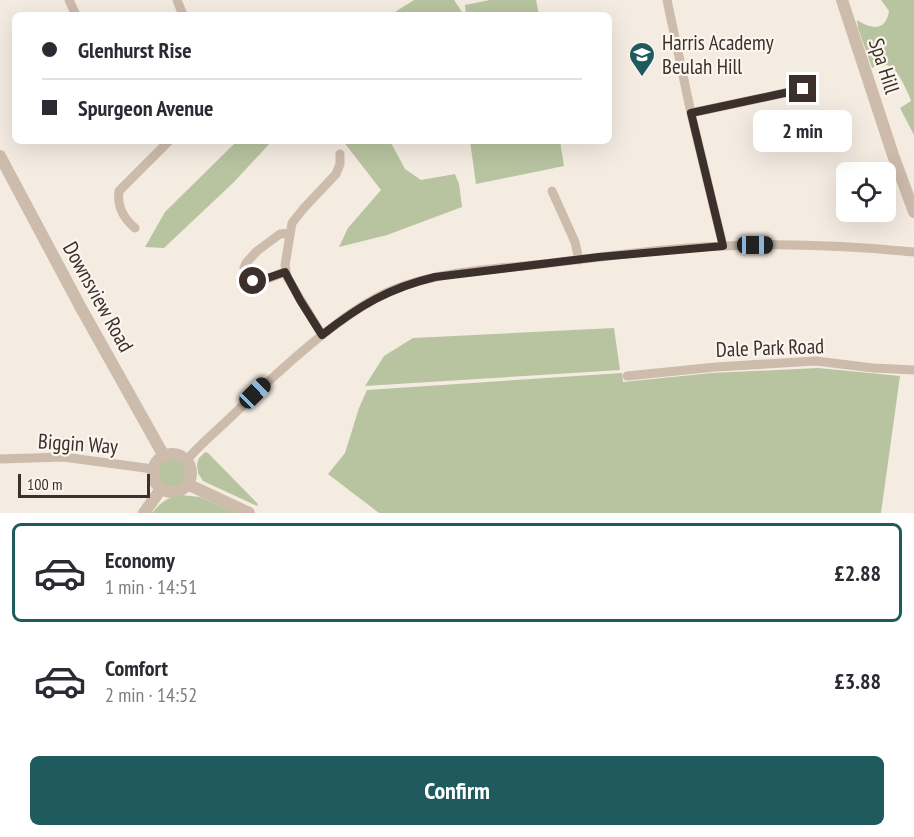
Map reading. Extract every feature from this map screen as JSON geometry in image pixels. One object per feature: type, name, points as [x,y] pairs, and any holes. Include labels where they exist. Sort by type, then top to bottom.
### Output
[{"type":"street","points":[[667,0],[723,246]]},
{"type":"street","name":"Spa Hill","points":[[842,0],[914,212]]},
{"type":"street","points":[[691,113],[803,89]]},
{"type":"street","points":[[135,228],[121,211],[119,191],[166,144]]},
{"type":"street","points":[[322,335],[285,272],[292,223],[336,174],[340,164],[340,154]]},
{"type":"street","name":"Downsview Road","points":[[0,156],[164,456]]},
{"type":"street","points":[[552,191],[575,242],[579,260]]},
{"type":"street","points":[[285,272],[253,281],[247,279],[244,272],[246,263],[265,243],[280,234],[290,233]]},
{"type":"street","points":[[186,461],[272,377],[322,335],[368,302],[410,284],[446,275],[723,246],[827,245],[914,252]]},
{"type":"street","name":"Dale Park Road","points":[[627,376],[716,367],[816,361],[914,370]]},
{"type":"street","points":[[176,455],[186,461],[190,476],[187,484],[179,491],[168,492],[161,489],[155,482],[153,469],[156,462],[164,456],[176,455]]},
{"type":"street","name":"Biggin Way","points":[[0,459],[63,457],[153,469]]},
{"type":"street","points":[[187,484],[249,513]]},
{"type":"street","points":[[144,513],[161,489]]},
{"type":"green space","points":[[414,0],[454,0],[462,12],[395,12]]},
{"type":"green space","points":[[490,0],[536,0],[538,12],[466,12],[465,5]]},
{"type":"green space","points":[[881,0],[914,0],[914,135],[900,108],[911,101],[903,83],[897,73],[887,65],[872,68],[858,28],[857,20],[872,27],[885,23],[889,11]]},
{"type":"green space","points":[[234,144],[269,144],[234,182],[164,248],[145,247],[165,212]]},
{"type":"green space","points":[[345,144],[392,144],[405,169],[421,180],[455,174],[459,184],[462,207],[387,235],[339,247],[348,228],[381,190]]},
{"type":"green space","points":[[470,144],[560,144],[564,166],[476,184]]},
{"type":"green space","points":[[614,328],[620,370],[365,386],[384,356],[413,338]]},
{"type":"green space","points":[[818,368],[900,376],[881,513],[379,513],[328,474],[345,453],[367,390],[622,373],[623,382],[712,373]]},
{"type":"green space","points":[[205,452],[258,504],[257,506],[203,481],[198,473],[197,464]]},
{"type":"green space","points":[[172,459],[182,463],[186,473],[182,483],[172,487],[162,483],[158,473],[162,463]]},
{"type":"green space","points":[[181,495],[200,497],[236,513],[152,513],[165,501]]},
{"type":"place","name":"Harris Academy Beulah Hill","points":[[642,78]]},
{"type":"route","points":[[253,281],[285,272],[322,335],[368,302],[395,289],[435,277],[599,257],[723,246],[691,113],[803,89]]}]
